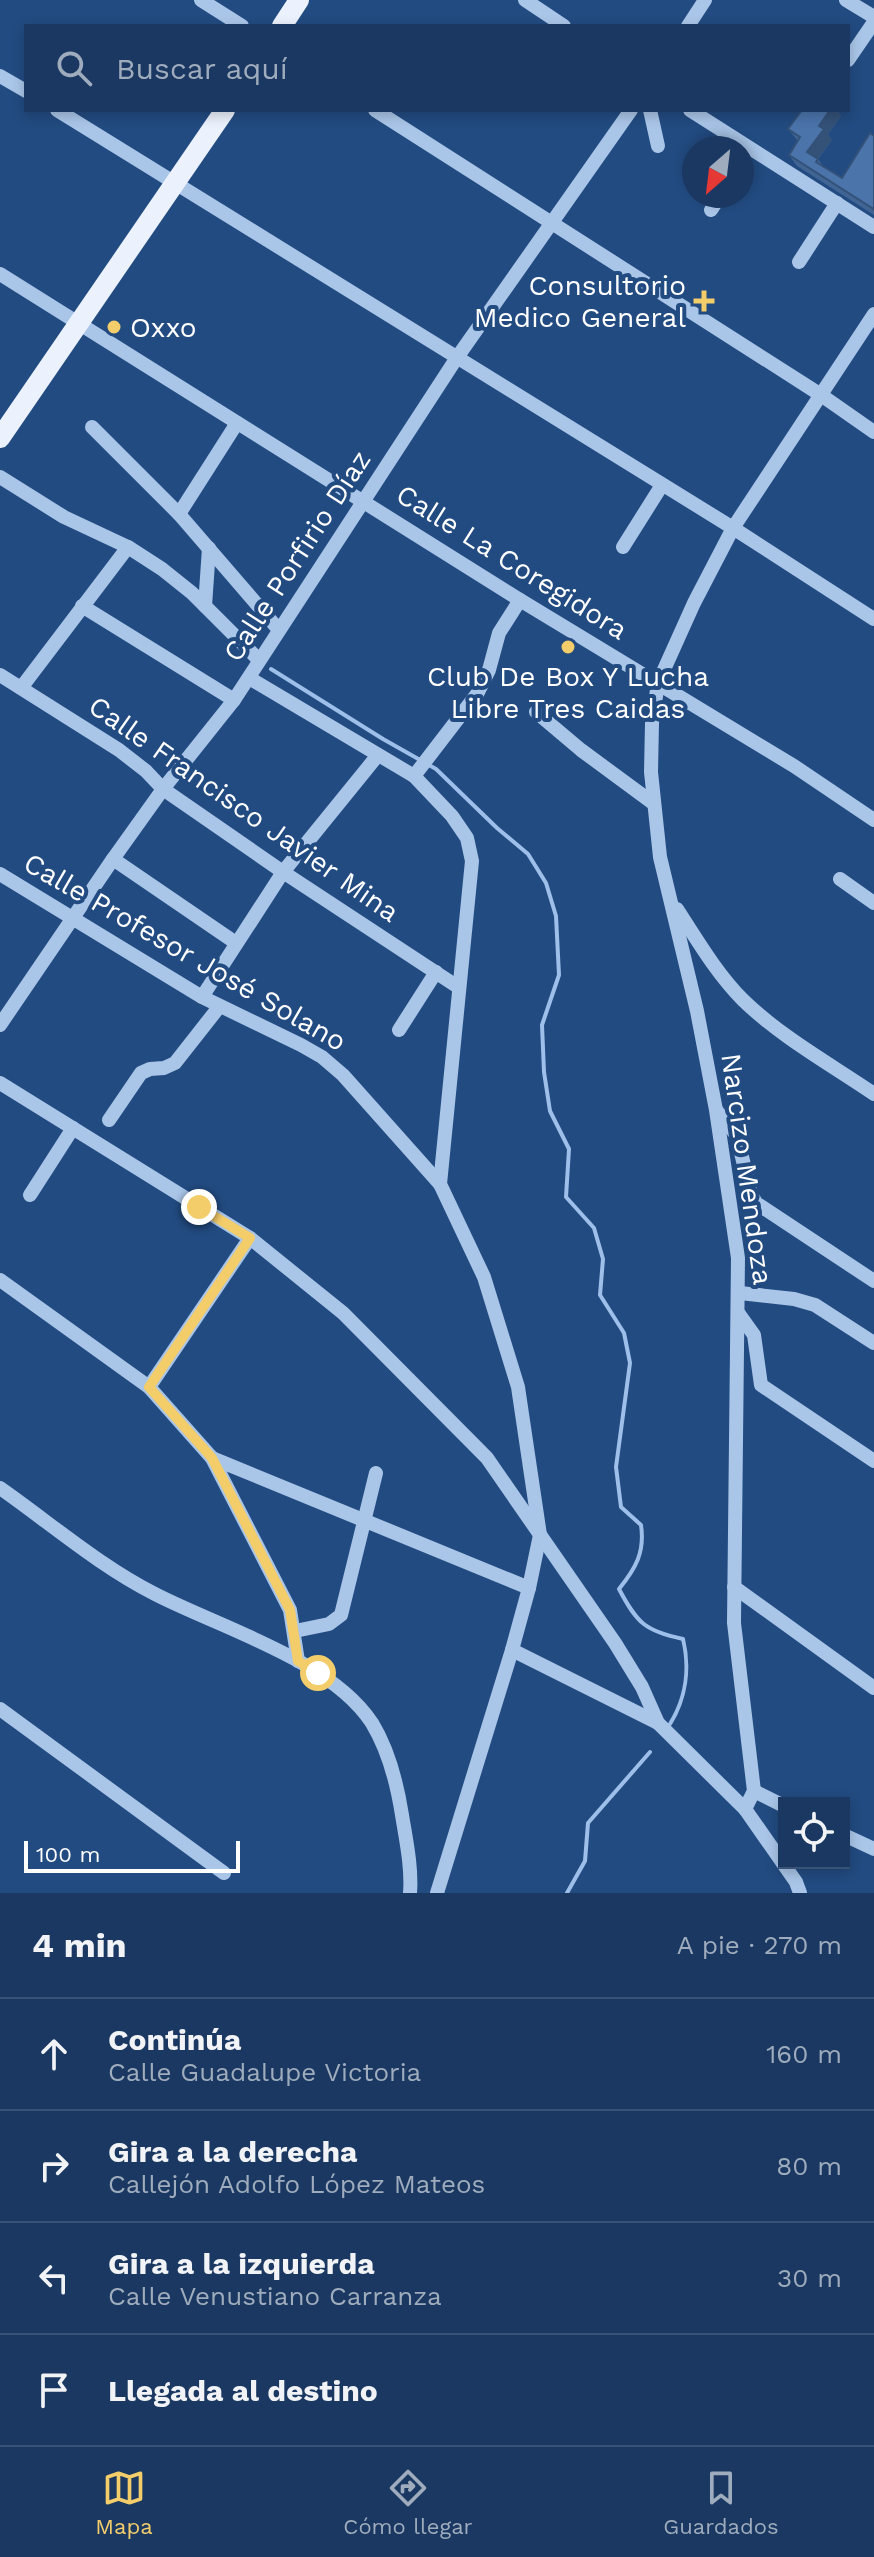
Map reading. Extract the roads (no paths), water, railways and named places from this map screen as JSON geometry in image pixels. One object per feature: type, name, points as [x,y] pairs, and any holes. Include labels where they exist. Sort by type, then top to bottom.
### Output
[{"type":"main road","points":[[283,24],[299,0]]},
{"type":"main road","points":[[0,438],[224,112]]},
{"type":"street","points":[[201,0],[239,24]]},
{"type":"street","points":[[525,0],[561,24]]},
{"type":"street","points":[[689,24],[705,0]]},
{"type":"street","points":[[846,0],[874,20],[850,57]]},
{"type":"street","points":[[0,76],[24,90]]},
{"type":"street","points":[[60,112],[733,528],[874,619]]},
{"type":"street","points":[[378,112],[874,432]]},
{"type":"street","name":"Calle Porfirio Díaz","points":[[0,1025],[163,789],[234,700],[456,359],[630,112]]},
{"type":"street","points":[[650,112],[658,146]]},
{"type":"street","points":[[693,112],[723,136]]},
{"type":"street","points":[[754,158],[837,203],[874,227]]},
{"type":"street","points":[[799,262],[837,203]]},
{"type":"street","name":"Calle La Coregidora","points":[[0,274],[520,600],[794,766],[874,820]]},
{"type":"street","name":"Narcizo Mendoza","points":[[754,1791],[736,1659],[734,1587],[740,1293],[732,1204],[673,902],[660,857],[653,803],[652,723],[658,683],[694,603],[733,528],[874,314]]},
{"type":"street","points":[[179,514],[237,423]]},
{"type":"street","points":[[92,427],[179,514],[279,630]]},
{"type":"street","points":[[0,477],[64,517],[128,547],[162,569],[205,606],[259,660]]},
{"type":"street","points":[[623,547],[662,485]]},
{"type":"street","points":[[21,688],[128,547]]},
{"type":"street","points":[[205,606],[209,548]]},
{"type":"street","points":[[417,772],[484,682],[499,633],[520,600]]},
{"type":"street","points":[[82,606],[234,700]]},
{"type":"street","name":"Calle Francisco Javier Mina","points":[[0,675],[134,761],[163,789],[458,987]]},
{"type":"street","points":[[249,678],[378,755],[417,772],[467,838],[472,861],[440,1184],[484,1277],[518,1387],[540,1535],[512,1650],[437,1893]]},
{"type":"street","points":[[536,712],[653,803]]},
{"type":"street","points":[[202,997],[283,872],[378,755]]},
{"type":"street","points":[[113,859],[236,943]]},
{"type":"street","name":"Calle Profesor José Solano","points":[[0,874],[219,1007],[322,1057],[343,1075],[440,1184]]},
{"type":"street","points":[[840,879],[874,903]]},
{"type":"street","points":[[673,902],[732,988],[745,1001],[781,1031],[874,1094]]},
{"type":"street","points":[[399,1030],[436,972]]},
{"type":"street","points":[[109,1120],[141,1073],[175,1063],[219,1007]]},
{"type":"street","points":[[0,1083],[250,1238],[343,1313],[487,1458],[615,1643],[642,1687],[658,1723]]},
{"type":"street","points":[[716,1110],[737,1136],[756,1203],[874,1281]]},
{"type":"street","points":[[30,1195],[73,1128]]},
{"type":"street","points":[[149,1387],[250,1238]]},
{"type":"street","points":[[0,1280],[149,1387],[212,1458],[290,1610],[298,1661]]},
{"type":"street","points":[[740,1293],[794,1299],[815,1305],[874,1343]]},
{"type":"street","points":[[739,1314],[754,1335],[761,1385],[874,1461]]},
{"type":"street","points":[[212,1458],[529,1588]]},
{"type":"street","points":[[295,1631],[329,1624],[341,1615],[376,1473]]},
{"type":"street","points":[[0,1488],[125,1578],[298,1661],[343,1691],[371,1722],[388,1754],[399,1793],[407,1842],[410,1893]]},
{"type":"street","points":[[734,1587],[874,1688]]},
{"type":"street","points":[[512,1650],[658,1723],[745,1809],[800,1893]]},
{"type":"street","points":[[0,1709],[224,1873]]},
{"type":"street","points":[[745,1809],[754,1791],[778,1803]]},
{"type":"street","points":[[850,1838],[874,1849]]},
{"type":"waterway","points":[[271,669],[436,769],[528,854],[546,883],[556,916],[559,975],[542,1025],[550,1111],[569,1149],[566,1197],[594,1228],[603,1259],[600,1295],[624,1333],[630,1363],[616,1467],[621,1507],[641,1525],[642,1543],[634,1567],[619,1589],[631,1610],[644,1624],[660,1633],[683,1639],[685,1683],[680,1704],[670,1724]]},
{"type":"waterway","points":[[567,1893],[585,1861],[588,1823],[650,1752]]},
{"type":"place","name":"Consultorio Medico General","points":[[704,301]]},
{"type":"place","name":"Oxxo","points":[[114,327]]},
{"type":"place","name":"Club De Box Y Lucha Libre Tres Caidas","points":[[568,647]]}]
